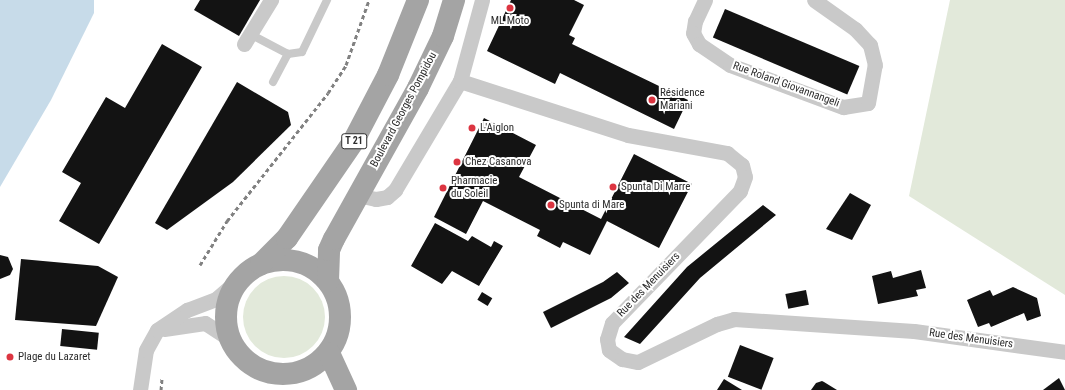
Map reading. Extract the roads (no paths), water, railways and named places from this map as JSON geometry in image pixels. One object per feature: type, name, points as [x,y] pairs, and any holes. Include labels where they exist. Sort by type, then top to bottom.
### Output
[{"type":"main road","name":"T 21","points":[[253,269],[287,238],[353,142],[388,75],[418,0]]},
{"type":"main road","name":"Boulevard Georges Pompidou","points":[[328,281],[329,250],[418,88],[443,36],[454,0]]},
{"type":"main road","points":[[279,260],[297,262],[314,269],[328,281],[336,294],[340,317],[337,340],[329,353],[318,364],[298,373],[276,375],[261,371],[242,358],[230,339],[226,322],[227,304],[233,288],[253,269],[279,260]]},
{"type":"main road","points":[[329,353],[346,390]]},
{"type":"main road","points":[[261,371],[274,390]]},
{"type":"street","points":[[247,39],[271,0]]},
{"type":"street","points":[[358,195],[376,199],[387,197],[395,190],[460,81],[482,0]]},
{"type":"street","name":"Rue Roland Giovannangeli","points":[[705,0],[694,21],[693,33],[699,44],[730,65],[843,107],[868,103],[874,65],[870,45],[856,30],[814,0]]},
{"type":"street","name":"Rue des Menuisiers","points":[[460,81],[628,135],[727,153],[742,165],[745,177],[740,191],[612,324],[607,339],[609,350],[622,359],[638,362],[717,324],[734,319],[914,331],[1065,352]]},
{"type":"street","points":[[140,390],[146,350],[157,330],[187,310],[216,299],[253,269]]},
{"type":"street","points":[[157,330],[205,324],[230,339]]},
{"type":"lane","points":[[247,39],[288,54],[302,52],[327,0]]},
{"type":"lane","points":[[273,82],[288,54]]},
{"type":"water","points":[[0,0],[94,0],[94,13],[51,100],[0,187]]},
{"type":"railway","points":[[200,265],[227,221],[328,93],[346,65],[369,0]]},
{"type":"railway","points":[[161,390],[162,378]]},
{"type":"place","name":"ML Moto","points":[[510,8]]},
{"type":"place","name":"Résidence Mariani","points":[[652,100]]},
{"type":"place","name":"L'Aiglon","points":[[472,128]]},
{"type":"place","name":"Chez Casanova","points":[[457,162]]},
{"type":"place","name":"Spunta Di Marre","points":[[613,187]]},
{"type":"place","name":"Pharmacie du Soleil","points":[[443,188]]},
{"type":"place","name":"Spunta di Mare","points":[[551,205]]},
{"type":"place","name":"Plage du Lazaret","points":[[10,357]]}]
